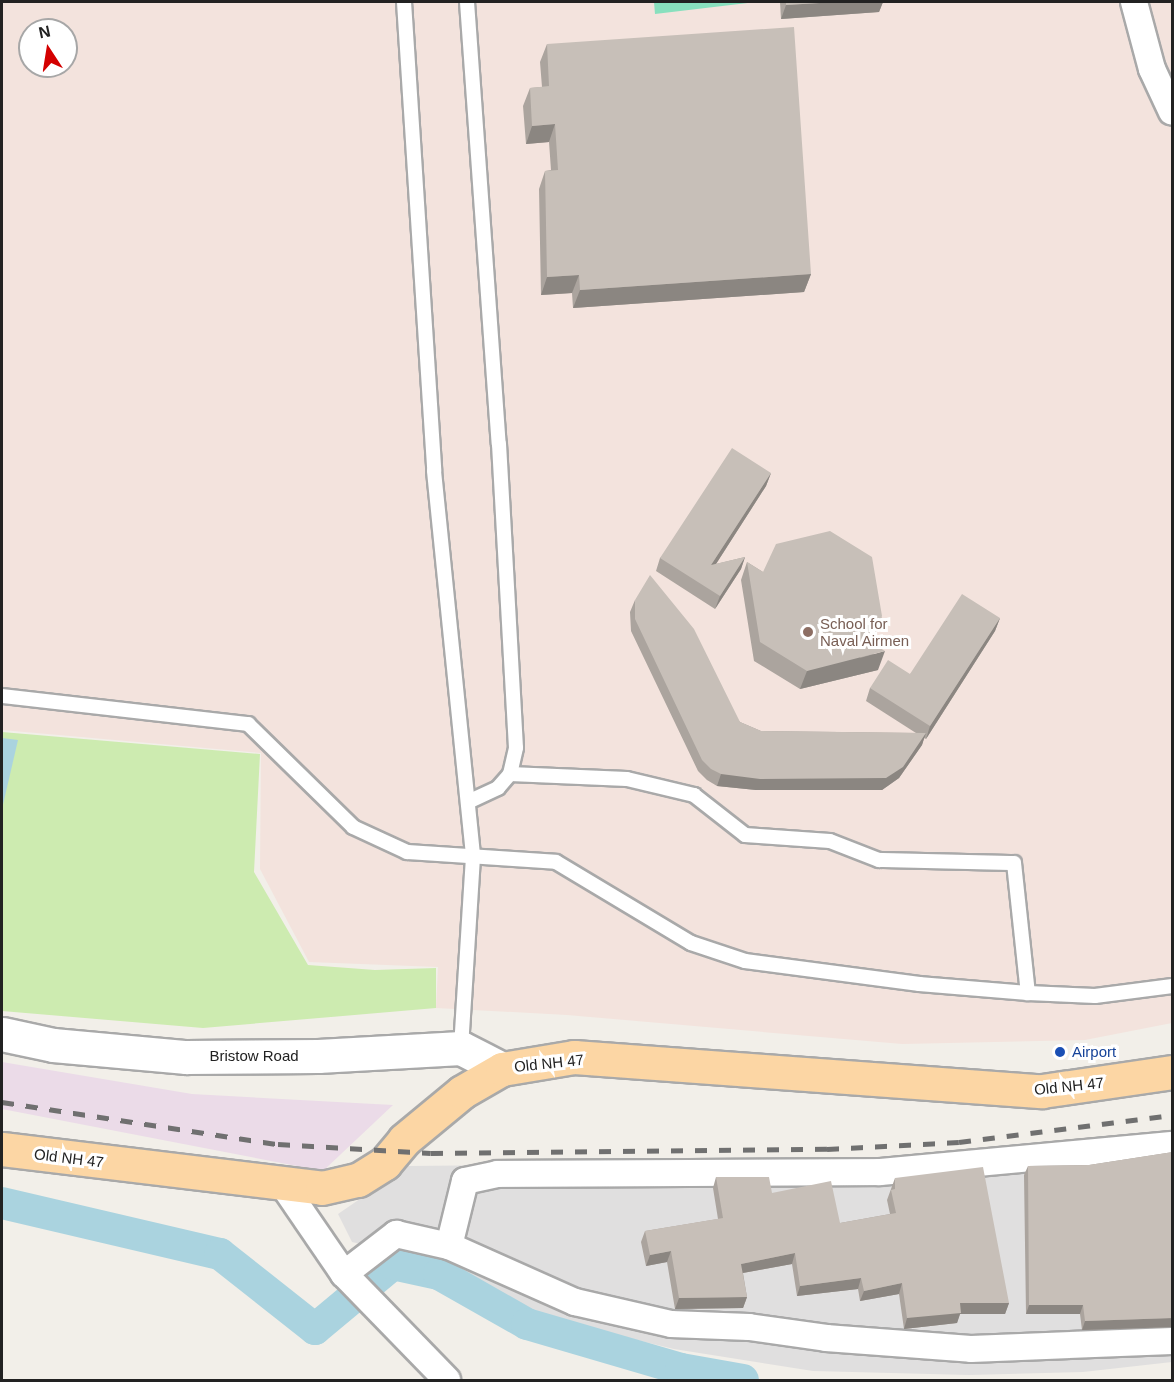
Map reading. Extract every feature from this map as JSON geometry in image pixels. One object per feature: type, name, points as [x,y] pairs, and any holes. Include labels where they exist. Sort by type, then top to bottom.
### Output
[{"type":"main road","name":"Old NH 47","points":[[2,1149],[321,1188],[358,1180],[385,1162],[404,1140],[462,1092],[502,1068],[574,1057],[1042,1091],[1173,1072]]},
{"type":"street","points":[[1134,2],[1152,69],[1173,112]]},
{"type":"street","name":"Bristow Road","points":[[2,1034],[53,1045],[186,1057],[318,1056],[461,1048],[502,1068]]},
{"type":"street","points":[[449,1246],[465,1181],[497,1174],[880,1172],[1173,1145]]},
{"type":"street","points":[[284,1185],[344,1274],[447,1380]]},
{"type":"street","points":[[344,1274],[396,1234],[449,1246],[576,1302],[671,1324],[749,1327],[826,1338],[971,1349],[1173,1341]]},
{"type":"lane","points":[[405,2],[434,471],[473,857],[461,1048]]},
{"type":"lane","points":[[467,2],[501,479],[516,748],[510,774],[498,788],[468,802]]},
{"type":"lane","points":[[2,696],[248,724],[354,827],[407,852],[556,862],[692,943],[745,961],[919,984],[1028,993],[1095,996],[1173,986]]},
{"type":"lane","points":[[510,774],[627,779],[683,792],[694,795],[745,835],[830,841],[879,860],[1014,863],[1028,993]]},
{"type":"shaded area","points":[[2,2],[1172,2],[1172,1023],[1085,1040],[902,1044],[567,1015],[436,1008],[438,967],[309,962],[260,869],[261,753],[2,730]]},
{"type":"shaded area","points":[[2,1062],[192,1094],[393,1105],[323,1171],[2,1109]]},
{"type":"shaded area","points":[[1172,1132],[1172,1362],[1083,1372],[969,1375],[813,1371],[674,1349],[550,1319],[447,1264],[352,1242],[338,1214],[408,1166],[879,1161]]},
{"type":"green space","points":[[654,2],[756,2],[655,14]]},
{"type":"green space","points":[[2,732],[260,754],[254,872],[308,965],[375,970],[436,968],[436,1008],[203,1028],[2,1011]]},
{"type":"water","points":[[2,738],[18,740],[2,809]]},
{"type":"building","points":[[786,2],[836,2],[786,5]]},
{"type":"building","points":[[794,27],[811,274],[580,290],[579,275],[547,277],[545,171],[558,170],[555,124],[532,126],[530,88],[549,86],[547,44]]},
{"type":"building","points":[[732,448],[771,473],[711,565],[745,557],[720,596],[660,558]]},
{"type":"building","points":[[830,531],[872,557],[882,616],[867,640],[885,651],[807,671],[760,642],[747,562],[763,572],[776,544]]},
{"type":"building","points":[[650,575],[694,629],[740,722],[761,731],[926,733],[903,767],[886,778],[760,779],[721,774],[711,769],[702,760],[635,619],[635,600]]},
{"type":"building","points":[[962,594],[1000,618],[930,726],[870,688],[888,660],[910,674]]},
{"type":"building","points":[[1173,1152],[1173,1318],[1085,1321],[1083,1305],[1029,1305],[1028,1166],[1089,1165]]},
{"type":"building","points":[[983,1167],[1009,1303],[960,1303],[961,1313],[907,1318],[902,1283],[864,1291],[861,1278],[800,1286],[795,1253],[741,1264],[747,1297],[679,1298],[671,1251],[650,1255],[645,1231],[723,1218],[716,1177],[769,1177],[772,1193],[831,1181],[840,1223],[896,1213],[891,1190],[895,1189],[895,1178]]},
{"type":"waterway","points":[[2,1203],[220,1254],[315,1329],[393,1264],[439,1274],[527,1324],[681,1369],[743,1380]]},
{"type":"railway","points":[[2,1102],[278,1144],[431,1153],[827,1149],[959,1142],[1172,1115]]},
{"type":"place","name":"School for Naval Airmen","points":[[808,632]]},
{"type":"place","name":"Airport","points":[[1060,1052]]}]
